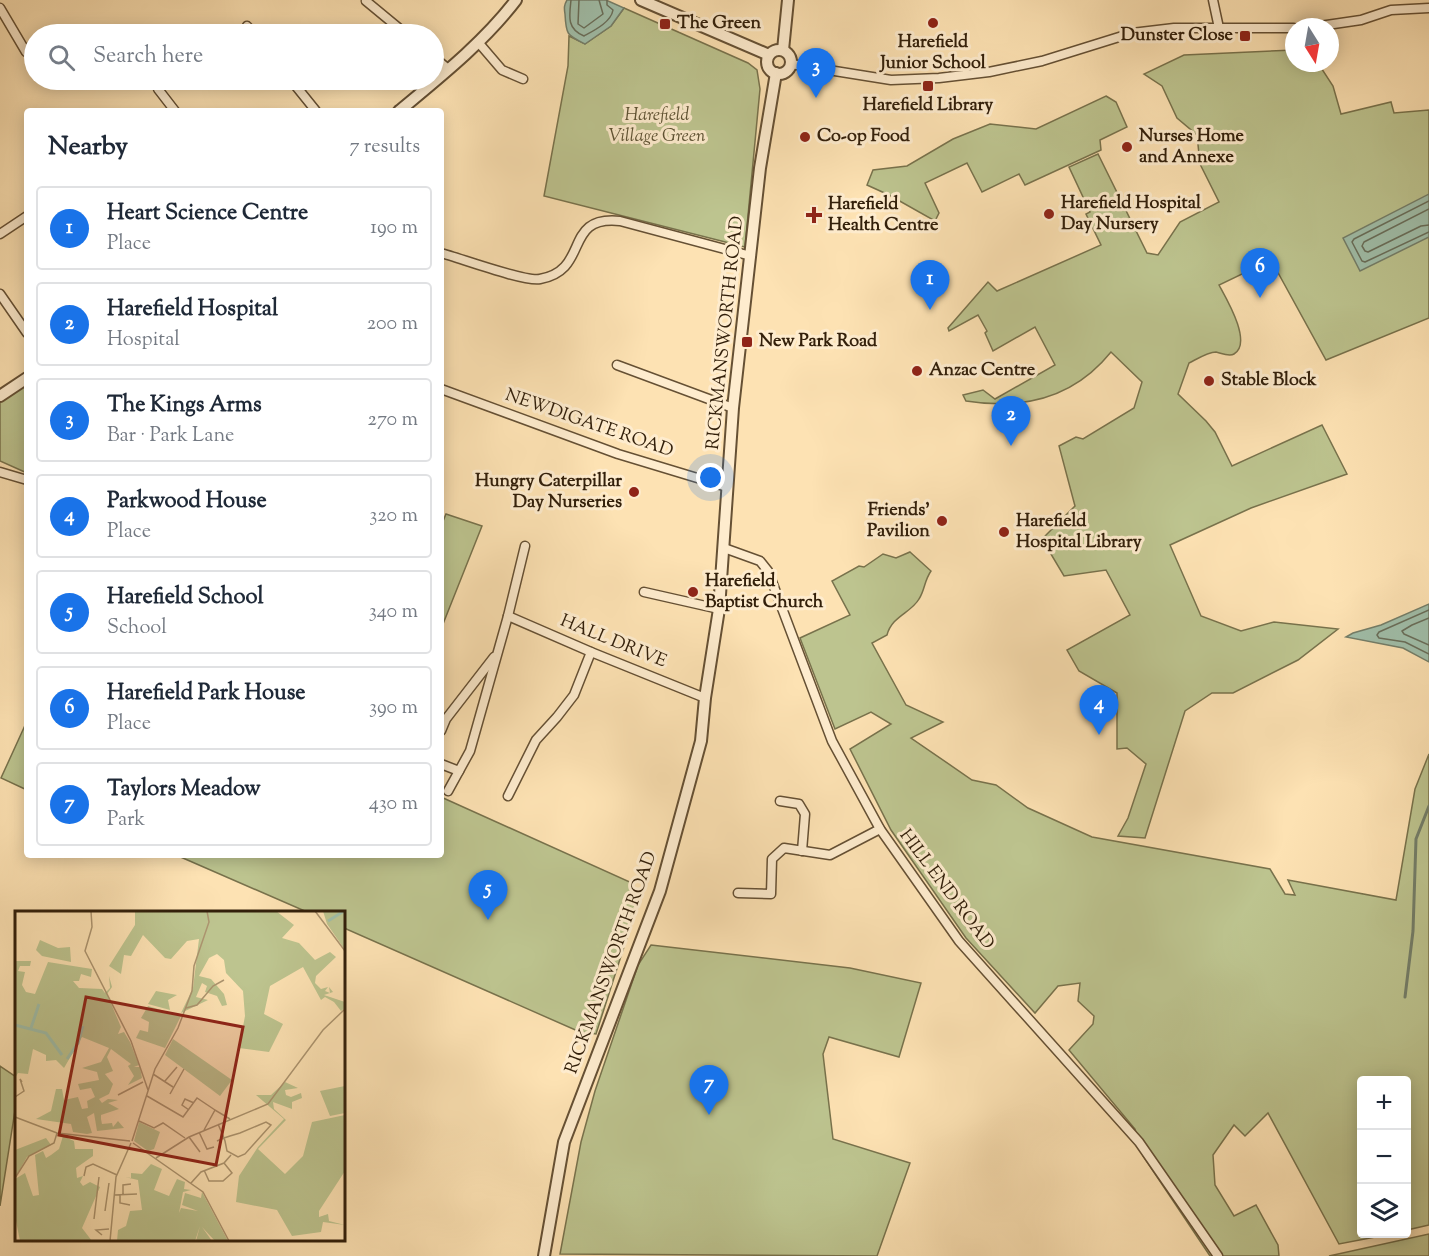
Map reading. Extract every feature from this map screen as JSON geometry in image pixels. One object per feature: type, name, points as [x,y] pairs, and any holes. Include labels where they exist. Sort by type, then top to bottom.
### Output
[{"type":"street","points":[[444,72],[503,17],[516,0]]},
{"type":"street","points":[[641,0],[769,55]]},
{"type":"street","points":[[783,50],[788,0]]},
{"type":"street","points":[[1213,0],[1219,28]]},
{"type":"street","points":[[366,2],[394,24]]},
{"type":"street","points":[[0,8],[24,49]]},
{"type":"street","points":[[1339,23],[1361,20],[1391,10],[1429,8]]},
{"type":"street","points":[[791,64],[891,80],[939,78],[989,72],[1042,61],[1132,33],[1174,28],[1285,28]]},
{"type":"street","points":[[478,42],[502,70],[523,79]]},
{"type":"street","points":[[775,50],[783,50],[790,57],[791,64],[784,72],[776,73],[768,66],[769,55],[775,50]]},
{"type":"street","points":[[444,66],[448,69]]},
{"type":"street","name":"RICKMANSWORTH ROAD","points":[[544,1256],[564,1142],[660,891],[701,741],[724,548],[733,408],[762,150],[776,73]]},
{"type":"street","points":[[159,90],[173,108]]},
{"type":"street","points":[[299,90],[314,108]]},
{"type":"street","points":[[402,108],[424,90]]},
{"type":"street","points":[[0,234],[24,218]]},
{"type":"street","points":[[444,254],[539,279],[557,273],[567,265],[585,230],[598,221],[606,220],[620,221],[751,256]]},
{"type":"street","points":[[0,294],[24,329]]},
{"type":"street","points":[[616,365],[733,408]]},
{"type":"street","points":[[0,396],[24,380]]},
{"type":"street","name":"NEWDIGATE ROAD","points":[[444,390],[618,454],[727,486]]},
{"type":"street","points":[[0,472],[24,479]]},
{"type":"street","points":[[448,791],[470,752],[525,546]]},
{"type":"street","name":"HILL END ROAD","points":[[724,548],[760,561],[768,571],[832,741],[880,829],[959,941],[1139,1142],[1218,1256]]},
{"type":"street","points":[[644,592],[718,609]]},
{"type":"street","name":"HALL DRIVE","points":[[508,616],[705,698]]},
{"type":"street","points":[[444,724],[498,651]]},
{"type":"street","points":[[508,796],[536,740],[574,695],[591,652]]},
{"type":"street","points":[[444,765],[459,771]]},
{"type":"street","points":[[780,801],[799,804],[805,814],[802,851]]},
{"type":"street","points":[[738,893],[771,894],[772,859],[784,848],[830,855],[880,829]]},
{"type":"green space","name":"Harefield Village Green","points":[[624,8],[748,63],[757,70],[760,89],[745,247],[544,196],[568,66],[569,36],[585,44],[611,26]]},
{"type":"green space","points":[[1285,50],[1285,72],[1324,72],[1333,86],[1341,114],[1391,102],[1394,113],[1429,110],[1429,318],[1326,360],[1271,260],[1219,285],[1236,320],[1241,340],[1239,348],[1232,355],[1213,352],[1189,363],[1178,394],[1215,432],[1232,466],[1322,425],[1347,474],[1251,508],[1170,545],[1201,616],[1241,631],[1274,622],[1338,629],[1298,660],[1233,693],[1212,693],[1185,711],[1145,838],[1118,836],[1128,818],[1146,764],[1127,748],[1117,749],[1117,693],[1079,671],[1067,650],[1130,615],[1106,570],[1064,576],[1042,539],[1075,506],[1059,446],[1076,437],[1083,439],[1134,408],[1142,382],[1111,352],[1081,380],[1046,397],[1007,404],[966,401],[963,395],[983,390],[995,399],[1055,365],[1035,327],[993,351],[985,333],[987,331],[978,315],[949,331],[948,328],[988,282],[997,291],[1101,245],[1086,214],[1090,212],[1069,167],[1098,154],[1147,253],[1158,255],[1180,222],[1219,202],[1200,164],[1197,135],[1177,118],[1162,86],[1144,74],[1184,55]]},
{"type":"green space","points":[[1106,96],[1116,102],[1127,127],[1100,140],[1101,150],[1025,185],[1019,174],[982,192],[967,163],[925,183],[939,213],[935,221],[867,185],[873,170],[907,166],[953,139],[990,124],[1036,129]]},
{"type":"green space","points":[[24,383],[24,472],[0,461],[0,398]]},
{"type":"green space","points":[[446,514],[482,526],[444,621],[444,519]]},
{"type":"green space","points":[[910,552],[931,571],[916,604],[893,623],[887,635],[872,643],[906,705],[943,722],[911,738],[972,780],[996,785],[1028,808],[1092,837],[1270,869],[1285,894],[1295,895],[1288,880],[1396,900],[1415,789],[1429,754],[1429,1225],[1411,1229],[1411,1076],[1357,1076],[1357,1238],[1370,1238],[1339,1244],[1268,1113],[1245,1136],[1234,1125],[1213,1155],[1215,1185],[1234,1216],[1256,1205],[1278,1245],[1279,1256],[1210,1256],[1143,1156],[1135,1129],[1069,1050],[1093,1024],[1094,1016],[1078,1001],[1080,983],[1058,986],[1035,1013],[966,938],[891,830],[850,749],[891,724],[871,712],[835,729],[800,638],[850,615],[832,581],[859,566],[864,567],[883,554],[896,558]]},
{"type":"green space","points":[[24,728],[24,789],[1,778]]},
{"type":"green space","points":[[444,798],[632,883],[639,900],[596,1034],[580,1032],[345,928],[345,911],[305,911],[183,858],[444,858]]},
{"type":"green space","points":[[651,945],[850,968],[921,983],[899,1057],[829,1037],[823,1054],[833,1139],[910,1163],[877,1256],[560,1254],[581,1142],[595,1091],[638,965]]},
{"type":"green space","points":[[0,1066],[15,1076],[15,1110],[0,1206]]},
{"type":"green space","points":[[1429,1234],[1429,1256],[1329,1256],[1411,1238]]},
{"type":"water","points":[[567,0],[606,0],[624,8],[611,26],[585,44],[571,36],[567,30],[564,8]]},
{"type":"water","points":[[1429,194],[1429,237],[1360,271],[1343,238]]},
{"type":"water","points":[[1429,604],[1429,662],[1403,648],[1346,637],[1381,625]]},
{"type":"waterway","points":[[1405,997],[1413,931],[1416,839],[1429,806]]},
{"type":"place","name":"Harefield Junior School","points":[[933,23]]},
{"type":"place","name":"The Green","points":[[665,24]]},
{"type":"place","name":"Dunster Close","points":[[1245,36]]},
{"type":"place","name":"Harefield Library","points":[[928,86]]},
{"type":"place","name":"The Kings Arms","points":[[816,98]]},
{"type":"place","name":"Co-op Food","points":[[805,137]]},
{"type":"place","name":"Nurses Home and Annexe","points":[[1127,147]]},
{"type":"place","name":"Harefield Hospital Day Nursery","points":[[1049,214]]},
{"type":"place","name":"Harefield Health Centre","points":[[814,215]]},
{"type":"place","name":"Harefield Park House","points":[[1260,298]]},
{"type":"place","name":"Heart Science Centre","points":[[930,310]]},
{"type":"place","name":"New Park Road","points":[[747,342]]},
{"type":"place","name":"Anzac Centre","points":[[917,371]]},
{"type":"place","name":"Stable Block","points":[[1209,381]]},
{"type":"place","name":"Harefield Hospital","points":[[1011,446]]},
{"type":"place","name":"Hungry Caterpillar Day Nurseries","points":[[634,492]]},
{"type":"place","name":"Friends' Pavilion","points":[[942,521]]},
{"type":"place","name":"Harefield Hospital Library","points":[[1004,532]]},
{"type":"place","name":"Harefield Baptist Church","points":[[693,592]]},
{"type":"place","name":"Parkwood House","points":[[1099,735]]},
{"type":"place","name":"Harefield School","points":[[488,920]]},
{"type":"place","name":"Taylors Meadow","points":[[709,1115]]}]
